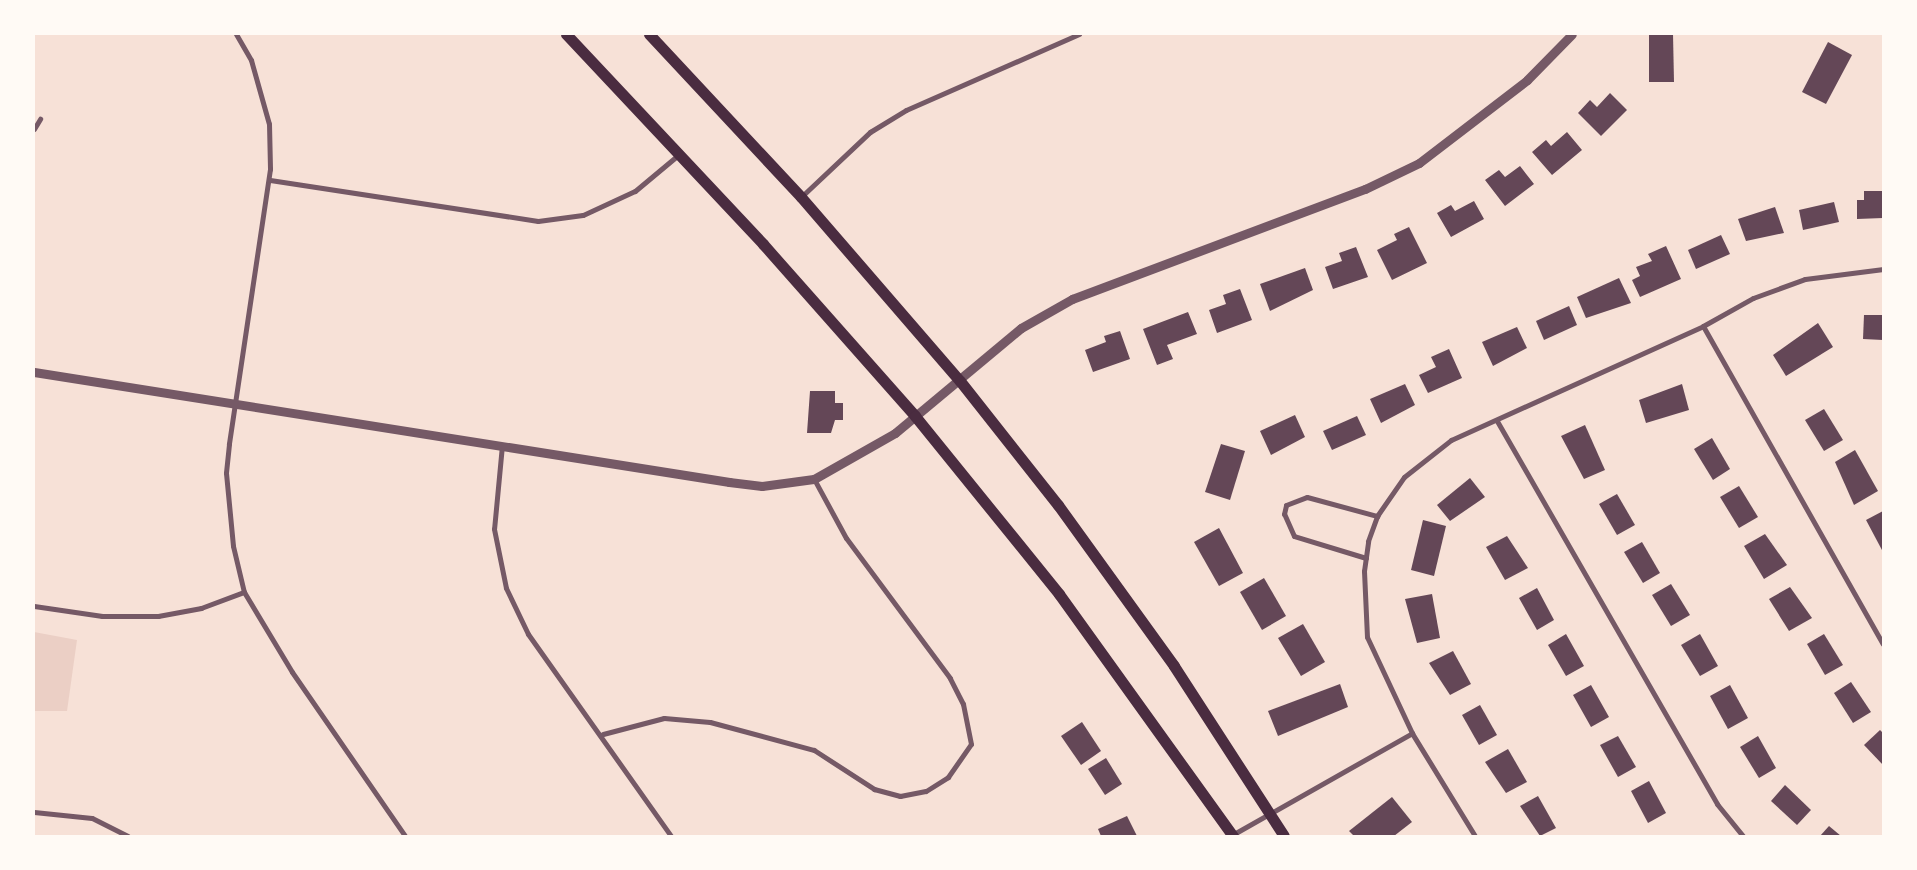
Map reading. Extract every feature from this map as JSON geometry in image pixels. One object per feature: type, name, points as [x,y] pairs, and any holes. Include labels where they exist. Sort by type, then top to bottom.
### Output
[{"type":"main road","points":[[566,34],[678,156],[763,244],[915,416],[1059,594],[1232,836]]},
{"type":"main road","points":[[649,34],[801,197],[960,380],[1168,658],[1284,836]]},
{"type":"street","points":[[236,34],[251,60],[269,124],[270,180],[226,473],[233,546],[244,592],[292,672],[405,836]]},
{"type":"street","points":[[801,197],[870,132],[906,110],[1079,34]]},
{"type":"street","points":[[34,372],[738,483],[762,486],[814,479],[863,454],[915,416],[1021,328],[1072,299],[1365,189],[1419,163],[1527,80],[1572,34]]},
{"type":"street","points":[[34,129],[40,119]]},
{"type":"street","points":[[270,180],[538,221],[584,215],[635,191],[678,156]]},
{"type":"street","points":[[1475,836],[1412,733],[1367,638],[1366,558],[1377,516],[1425,456],[1703,326],[1753,298],[1805,279],[1883,269]]},
{"type":"street","points":[[1703,326],[1883,644]]},
{"type":"street","points":[[1497,421],[1717,804],[1743,836]]},
{"type":"street","points":[[502,445],[494,529],[506,588],[528,634],[603,734],[671,836]]},
{"type":"street","points":[[603,734],[664,718],[710,722],[814,750],[874,789],[900,796],[926,791],[948,777],[971,744],[963,704],[950,678],[846,538],[814,479]]},
{"type":"street","points":[[1366,558],[1294,536],[1284,514],[1296,498],[1307,497],[1377,516]]},
{"type":"street","points":[[34,606],[102,616],[158,616],[201,608],[244,592]]},
{"type":"street","points":[[1232,836],[1412,733]]},
{"type":"street","points":[[34,812],[92,818],[128,836]]},
{"type":"shaded area","points":[[34,632],[77,640],[67,711],[34,711]]},
{"type":"building","points":[[1649,34],[1673,34],[1674,82],[1649,82]]},
{"type":"building","points":[[1828,42],[1852,55],[1826,104],[1802,92]]},
{"type":"building","points":[[1610,93],[1627,110],[1601,136],[1578,113],[1590,100],[1597,107]]},
{"type":"building","points":[[1567,132],[1582,150],[1552,175],[1532,152],[1546,140],[1551,146]]},
{"type":"building","points":[[1520,166],[1534,184],[1505,206],[1485,180],[1499,170],[1505,177]]},
{"type":"building","points":[[1864,191],[1883,191],[1883,218],[1857,219],[1857,200],[1864,200]]},
{"type":"building","points":[[1474,201],[1484,219],[1451,237],[1437,213],[1451,205],[1455,211]]},
{"type":"building","points":[[1834,202],[1839,222],[1803,230],[1799,210]]},
{"type":"building","points":[[1775,207],[1784,233],[1746,241],[1738,219]]},
{"type":"building","points":[[1409,227],[1427,263],[1392,280],[1377,250],[1397,240],[1394,234]]},
{"type":"building","points":[[1721,235],[1730,254],[1696,269],[1688,250]]},
{"type":"building","points":[[1666,246],[1681,279],[1640,297],[1632,280],[1640,276],[1636,267],[1652,261],[1648,254]]},
{"type":"building","points":[[1356,247],[1368,277],[1333,289],[1325,267],[1342,261],[1339,253]]},
{"type":"building","points":[[1305,268],[1313,290],[1270,311],[1260,284]]},
{"type":"building","points":[[1619,278],[1631,303],[1586,318],[1577,297]]},
{"type":"building","points":[[1240,289],[1252,320],[1217,333],[1209,310],[1226,304],[1223,295]]},
{"type":"building","points":[[1569,306],[1577,325],[1544,340],[1536,321]]},
{"type":"building","points":[[1188,312],[1197,334],[1167,345],[1173,359],[1157,365],[1143,329]]},
{"type":"building","points":[[1864,315],[1883,315],[1883,340],[1863,339]]},
{"type":"building","points":[[1818,323],[1833,347],[1786,376],[1773,355]]},
{"type":"building","points":[[1517,327],[1527,348],[1493,366],[1482,342]]},
{"type":"building","points":[[1120,331],[1130,359],[1093,372],[1085,350],[1106,342],[1104,336]]},
{"type":"building","points":[[1449,349],[1462,378],[1428,393],[1419,375],[1436,367],[1431,357]]},
{"type":"building","points":[[1405,384],[1415,405],[1381,423],[1370,399]]},
{"type":"building","points":[[1682,384],[1689,410],[1646,423],[1639,400]]},
{"type":"building","points":[[810,391],[835,391],[835,403],[843,403],[843,420],[835,420],[831,433],[807,433]]},
{"type":"building","points":[[1824,409],[1843,440],[1824,451],[1805,420]]},
{"type":"building","points":[[1295,415],[1305,437],[1271,455],[1260,431]]},
{"type":"building","points":[[1357,416],[1366,435],[1332,450],[1323,431]]},
{"type":"building","points":[[1585,425],[1605,470],[1584,479],[1561,436]]},
{"type":"building","points":[[1712,438],[1730,469],[1713,480],[1694,449]]},
{"type":"building","points":[[1221,444],[1245,451],[1230,500],[1205,492]]},
{"type":"building","points":[[1855,450],[1878,491],[1854,505],[1835,462]]},
{"type":"building","points":[[1470,478],[1485,497],[1450,521],[1437,505]]},
{"type":"building","points":[[1739,486],[1758,517],[1739,528],[1720,497]]},
{"type":"building","points":[[1617,494],[1635,525],[1617,535],[1599,504]]},
{"type":"building","points":[[1883,511],[1883,552],[1866,520]]},
{"type":"building","points":[[1423,520],[1446,526],[1434,576],[1411,570]]},
{"type":"building","points":[[1219,528],[1243,573],[1219,586],[1194,542]]},
{"type":"building","points":[[1765,534],[1787,565],[1764,579],[1744,546]]},
{"type":"building","points":[[1507,536],[1528,568],[1505,580],[1486,547]]},
{"type":"building","points":[[1642,542],[1660,573],[1643,583],[1624,552]]},
{"type":"building","points":[[1264,578],[1286,616],[1262,630],[1240,592]]},
{"type":"building","points":[[1671,584],[1690,615],[1671,626],[1652,595]]},
{"type":"building","points":[[1790,587],[1812,618],[1789,631],[1769,599]]},
{"type":"building","points":[[1537,588],[1554,620],[1537,630],[1519,598]]},
{"type":"building","points":[[1432,594],[1440,638],[1417,643],[1405,599]]},
{"type":"building","points":[[1303,624],[1325,662],[1301,676],[1278,638]]},
{"type":"building","points":[[1566,634],[1584,666],[1566,676],[1548,645]]},
{"type":"building","points":[[1700,634],[1718,666],[1700,676],[1681,645]]},
{"type":"building","points":[[1824,634],[1843,665],[1825,675],[1807,644]]},
{"type":"building","points":[[1453,651],[1471,684],[1450,695],[1429,663]]},
{"type":"building","points":[[1851,682],[1871,712],[1853,723],[1834,693]]},
{"type":"building","points":[[1340,684],[1348,707],[1278,736],[1268,711]]},
{"type":"building","points":[[1591,685],[1609,717],[1591,727],[1573,695]]},
{"type":"building","points":[[1730,685],[1748,718],[1728,729],[1710,696]]},
{"type":"building","points":[[1480,705],[1497,735],[1479,745],[1462,715]]},
{"type":"building","points":[[1082,722],[1101,751],[1081,765],[1061,736]]},
{"type":"building","points":[[1880,730],[1883,733],[1883,765],[1864,745]]},
{"type":"building","points":[[1618,736],[1636,767],[1618,777],[1600,745]]},
{"type":"building","points":[[1758,736],[1776,768],[1759,778],[1740,747]]},
{"type":"building","points":[[1508,749],[1527,782],[1506,793],[1485,762]]},
{"type":"building","points":[[1106,758],[1122,784],[1105,795],[1088,769]]},
{"type":"building","points":[[1649,781],[1666,813],[1648,823],[1631,791]]},
{"type":"building","points":[[1785,785],[1811,810],[1797,825],[1771,801]]},
{"type":"building","points":[[1538,796],[1556,828],[1540,836],[1520,806]]},
{"type":"building","points":[[1392,797],[1412,822],[1394,836],[1354,836],[1349,831]]},
{"type":"building","points":[[1127,816],[1137,836],[1101,836],[1098,829]]},
{"type":"building","points":[[1829,826],[1841,836],[1820,836]]}]
